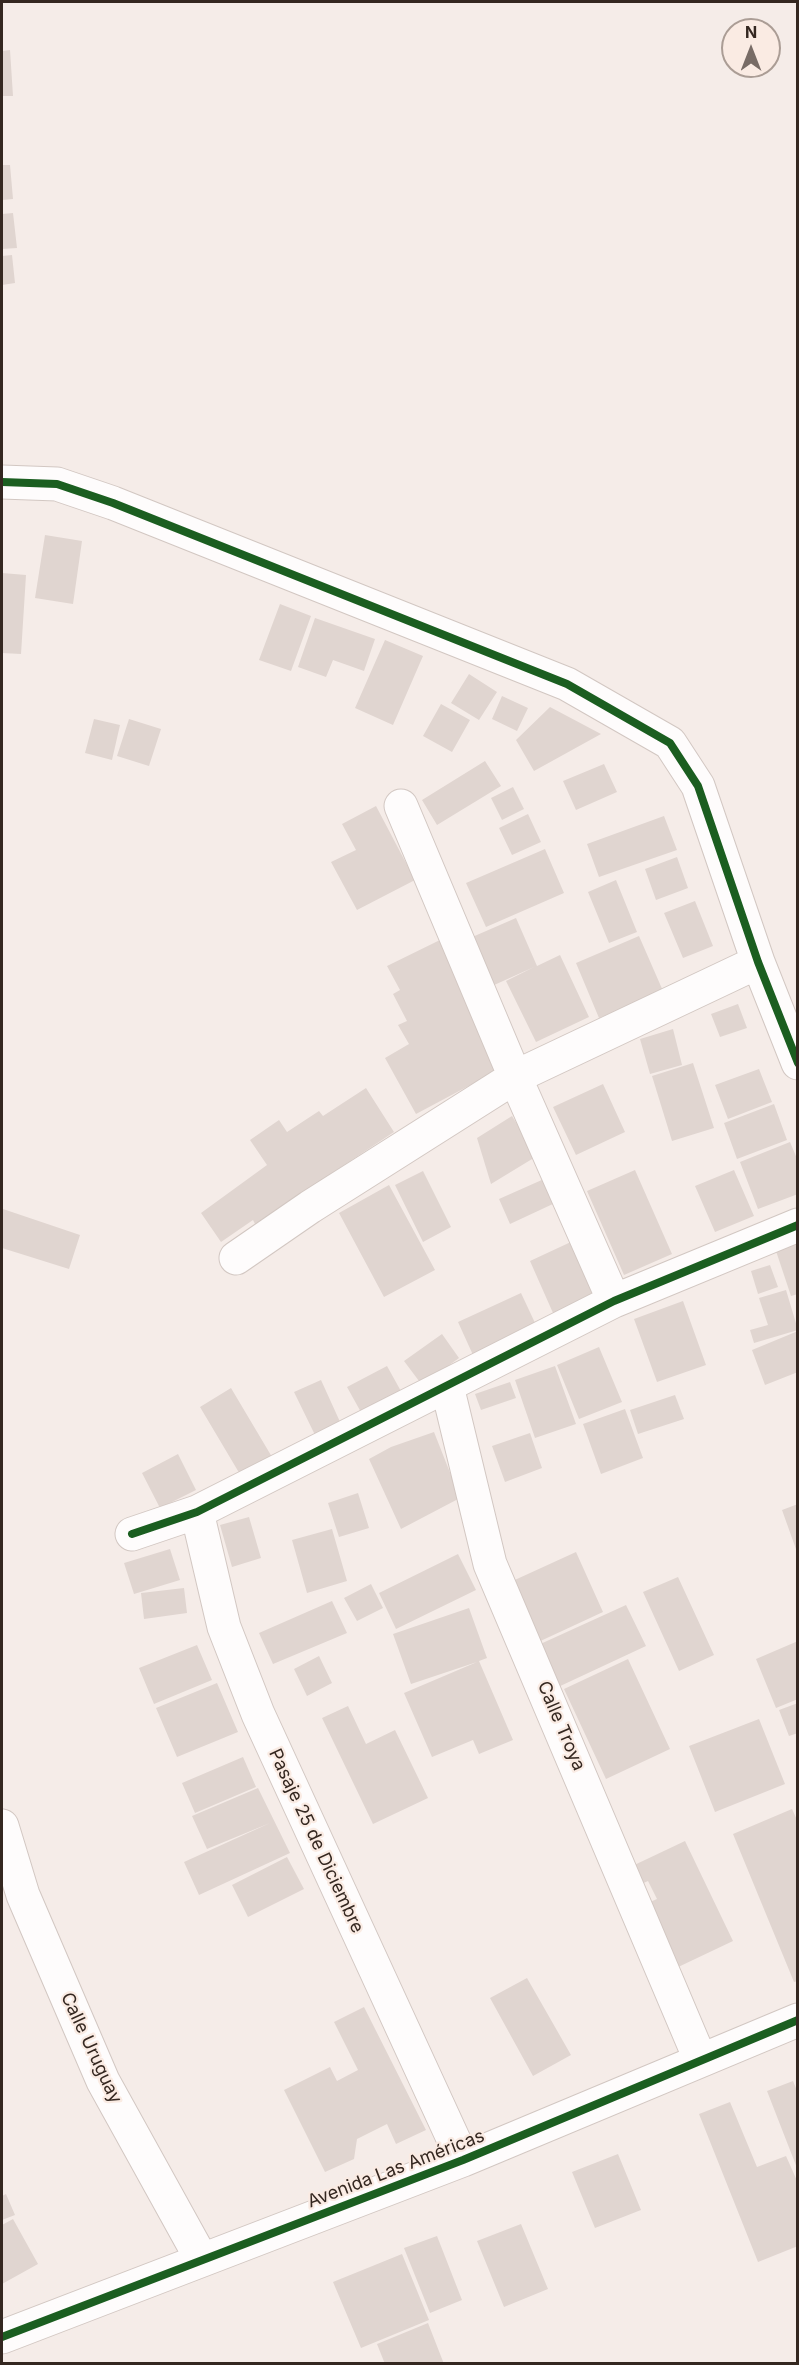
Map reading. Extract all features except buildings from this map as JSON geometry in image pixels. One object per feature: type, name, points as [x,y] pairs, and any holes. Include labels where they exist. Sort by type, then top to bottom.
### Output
[{"type":"street","points":[[2,478],[57,484],[113,503],[567,684],[670,743],[698,786],[758,962],[798,1062]]},
{"type":"street","points":[[401,806],[515,1077],[614,1301]]},
{"type":"street","points":[[236,1258],[310,1207],[515,1077],[758,962]]},
{"type":"street","points":[[132,1534],[197,1512],[614,1301],[798,1225]]},
{"type":"street","name":"Calle Troya","points":[[447,1386],[490,1564],[700,2059]]},
{"type":"street","name":"Pasaje 25 de Diciembre","points":[[197,1512],[224,1627],[258,1714],[463,2160]]},
{"type":"street","name":"Calle Uruguay","points":[[2,1826],[23,1895],[103,2081],[202,2260]]},
{"type":"street","name":"Avenida Las Américas","points":[[2,2337],[463,2160],[700,2059],[798,2020]]},
{"type":"cycle path","points":[[2,482],[57,484],[113,503],[567,684],[670,743],[698,786],[758,962],[798,1063]]},
{"type":"cycle path","points":[[132,1534],[197,1512],[614,1301],[798,1225]]},
{"type":"cycle path","points":[[2,2337],[463,2160],[798,2020]]}]
